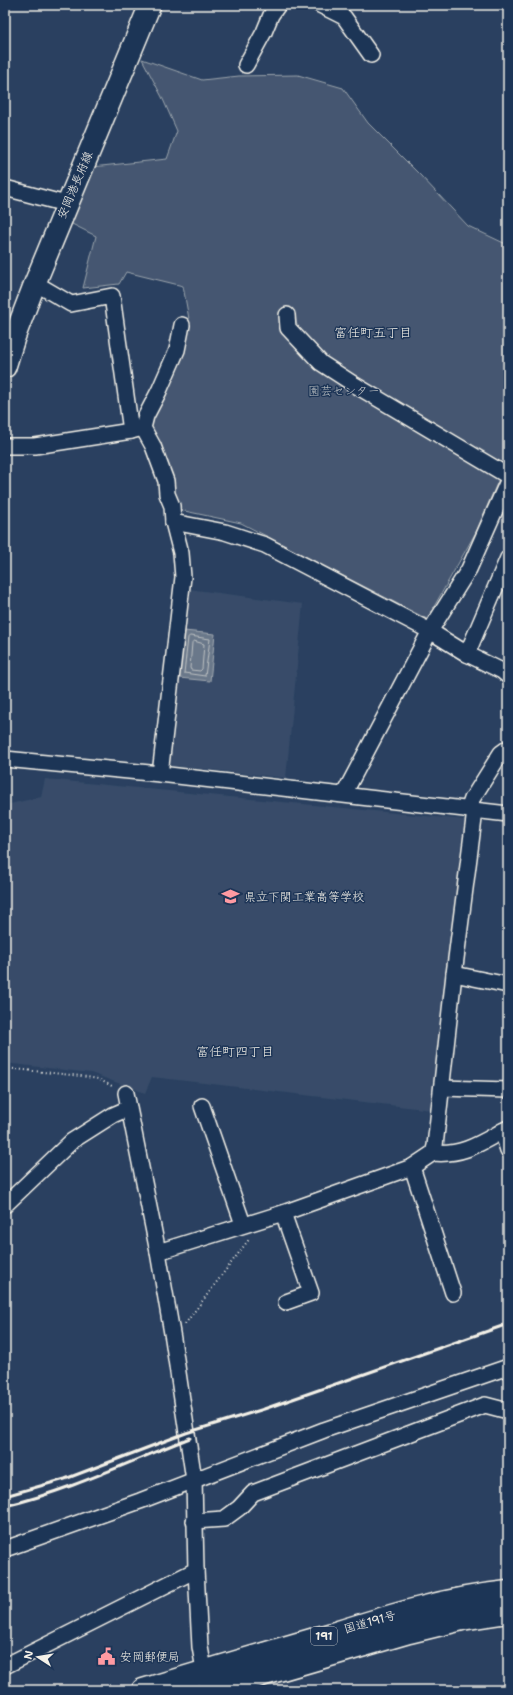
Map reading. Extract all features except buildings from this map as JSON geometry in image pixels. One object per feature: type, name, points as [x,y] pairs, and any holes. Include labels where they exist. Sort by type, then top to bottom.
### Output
[{"type":"highway","name":"国道191号","points":[[207,1684],[425,1607],[508,1592]]},
{"type":"highway","name":"国道191号","points":[[143,1690],[207,1684],[462,1619],[508,1612]]},
{"type":"main road","name":"安岡港長府線","points":[[5,367],[14,338],[66,204],[150,5]]},
{"type":"street","points":[[246,65],[264,32],[271,15],[278,5]]},
{"type":"street","points":[[320,5],[344,17],[371,55]]},
{"type":"street","points":[[5,188],[66,204]]},
{"type":"street","points":[[35,282],[71,304],[112,296],[137,430],[153,446],[166,480],[167,494],[172,506],[173,522],[181,553],[183,576],[160,774]]},
{"type":"street","points":[[287,315],[288,328],[321,363],[355,385],[508,476]]},
{"type":"street","points":[[5,446],[35,446],[137,430],[162,385],[177,350],[182,325]]},
{"type":"street","points":[[344,794],[430,631],[469,569],[508,481]]},
{"type":"street","points":[[173,522],[225,532],[265,545],[430,631],[467,654],[502,671],[508,676]]},
{"type":"street","points":[[467,654],[508,558]]},
{"type":"street","points":[[433,1153],[442,1088],[472,799],[501,753],[508,748]]},
{"type":"street","points":[[5,759],[344,794],[508,814]]},
{"type":"street","points":[[454,974],[508,985]]},
{"type":"street","points":[[442,1088],[508,1090]]},
{"type":"street","points":[[126,1093],[158,1252],[194,1480],[194,1521],[200,1647],[207,1684]]},
{"type":"street","points":[[202,1106],[243,1224]]},
{"type":"street","points":[[5,1205],[72,1141],[113,1115],[129,1108]]},
{"type":"street","points":[[158,1252],[243,1224],[283,1213],[412,1167],[433,1153],[447,1154],[478,1146],[505,1130],[508,1150]]},
{"type":"street","points":[[412,1167],[436,1257],[453,1293]]},
{"type":"street","points":[[283,1213],[311,1293],[286,1302]]},
{"type":"street","points":[[5,1549],[194,1480],[324,1430],[508,1367]]},
{"type":"street","points":[[194,1521],[224,1519],[239,1508],[253,1493],[485,1405],[508,1411]]},
{"type":"street","points":[[5,1666],[196,1570]]},
{"type":"path","points":[[5,1068],[98,1079],[126,1093]]},
{"type":"path","points":[[173,1340],[265,1218]]},
{"type":"shaded area","points":[[173,587],[303,604],[286,778],[153,764]]},
{"type":"shaded area","name":"県立下関工業高等学校","points":[[45,779],[466,820],[432,1110],[152,1077],[145,1093],[91,1073],[5,1063],[5,805],[41,797]]},
{"type":"green space","name":"園芸センター","points":[[142,59],[202,80],[239,76],[298,75],[343,88],[368,123],[468,226],[508,245],[508,474],[498,481],[476,532],[427,619],[241,523],[180,510],[151,425],[182,359],[189,319],[183,286],[126,272],[119,284],[83,288],[96,236],[68,222],[92,167],[167,159],[177,131],[162,97]]},
{"type":"water","points":[[184,631],[215,634],[210,681],[179,678]]},
{"type":"railway","points":[[5,1496],[65,1479],[186,1433],[264,1409],[508,1324]]},
{"type":"railway","points":[[5,1506],[29,1500],[75,1484],[190,1438]]},
{"type":"place","name":"県立下関工業高等学校","points":[[231,897]]},
{"type":"place","name":"安岡郵便局","points":[[107,1657]]},
{"type":"district","name":"富任町五丁目","points":[[373,332]]},
{"type":"district","name":"富任町四丁目","points":[[235,1051]]}]
